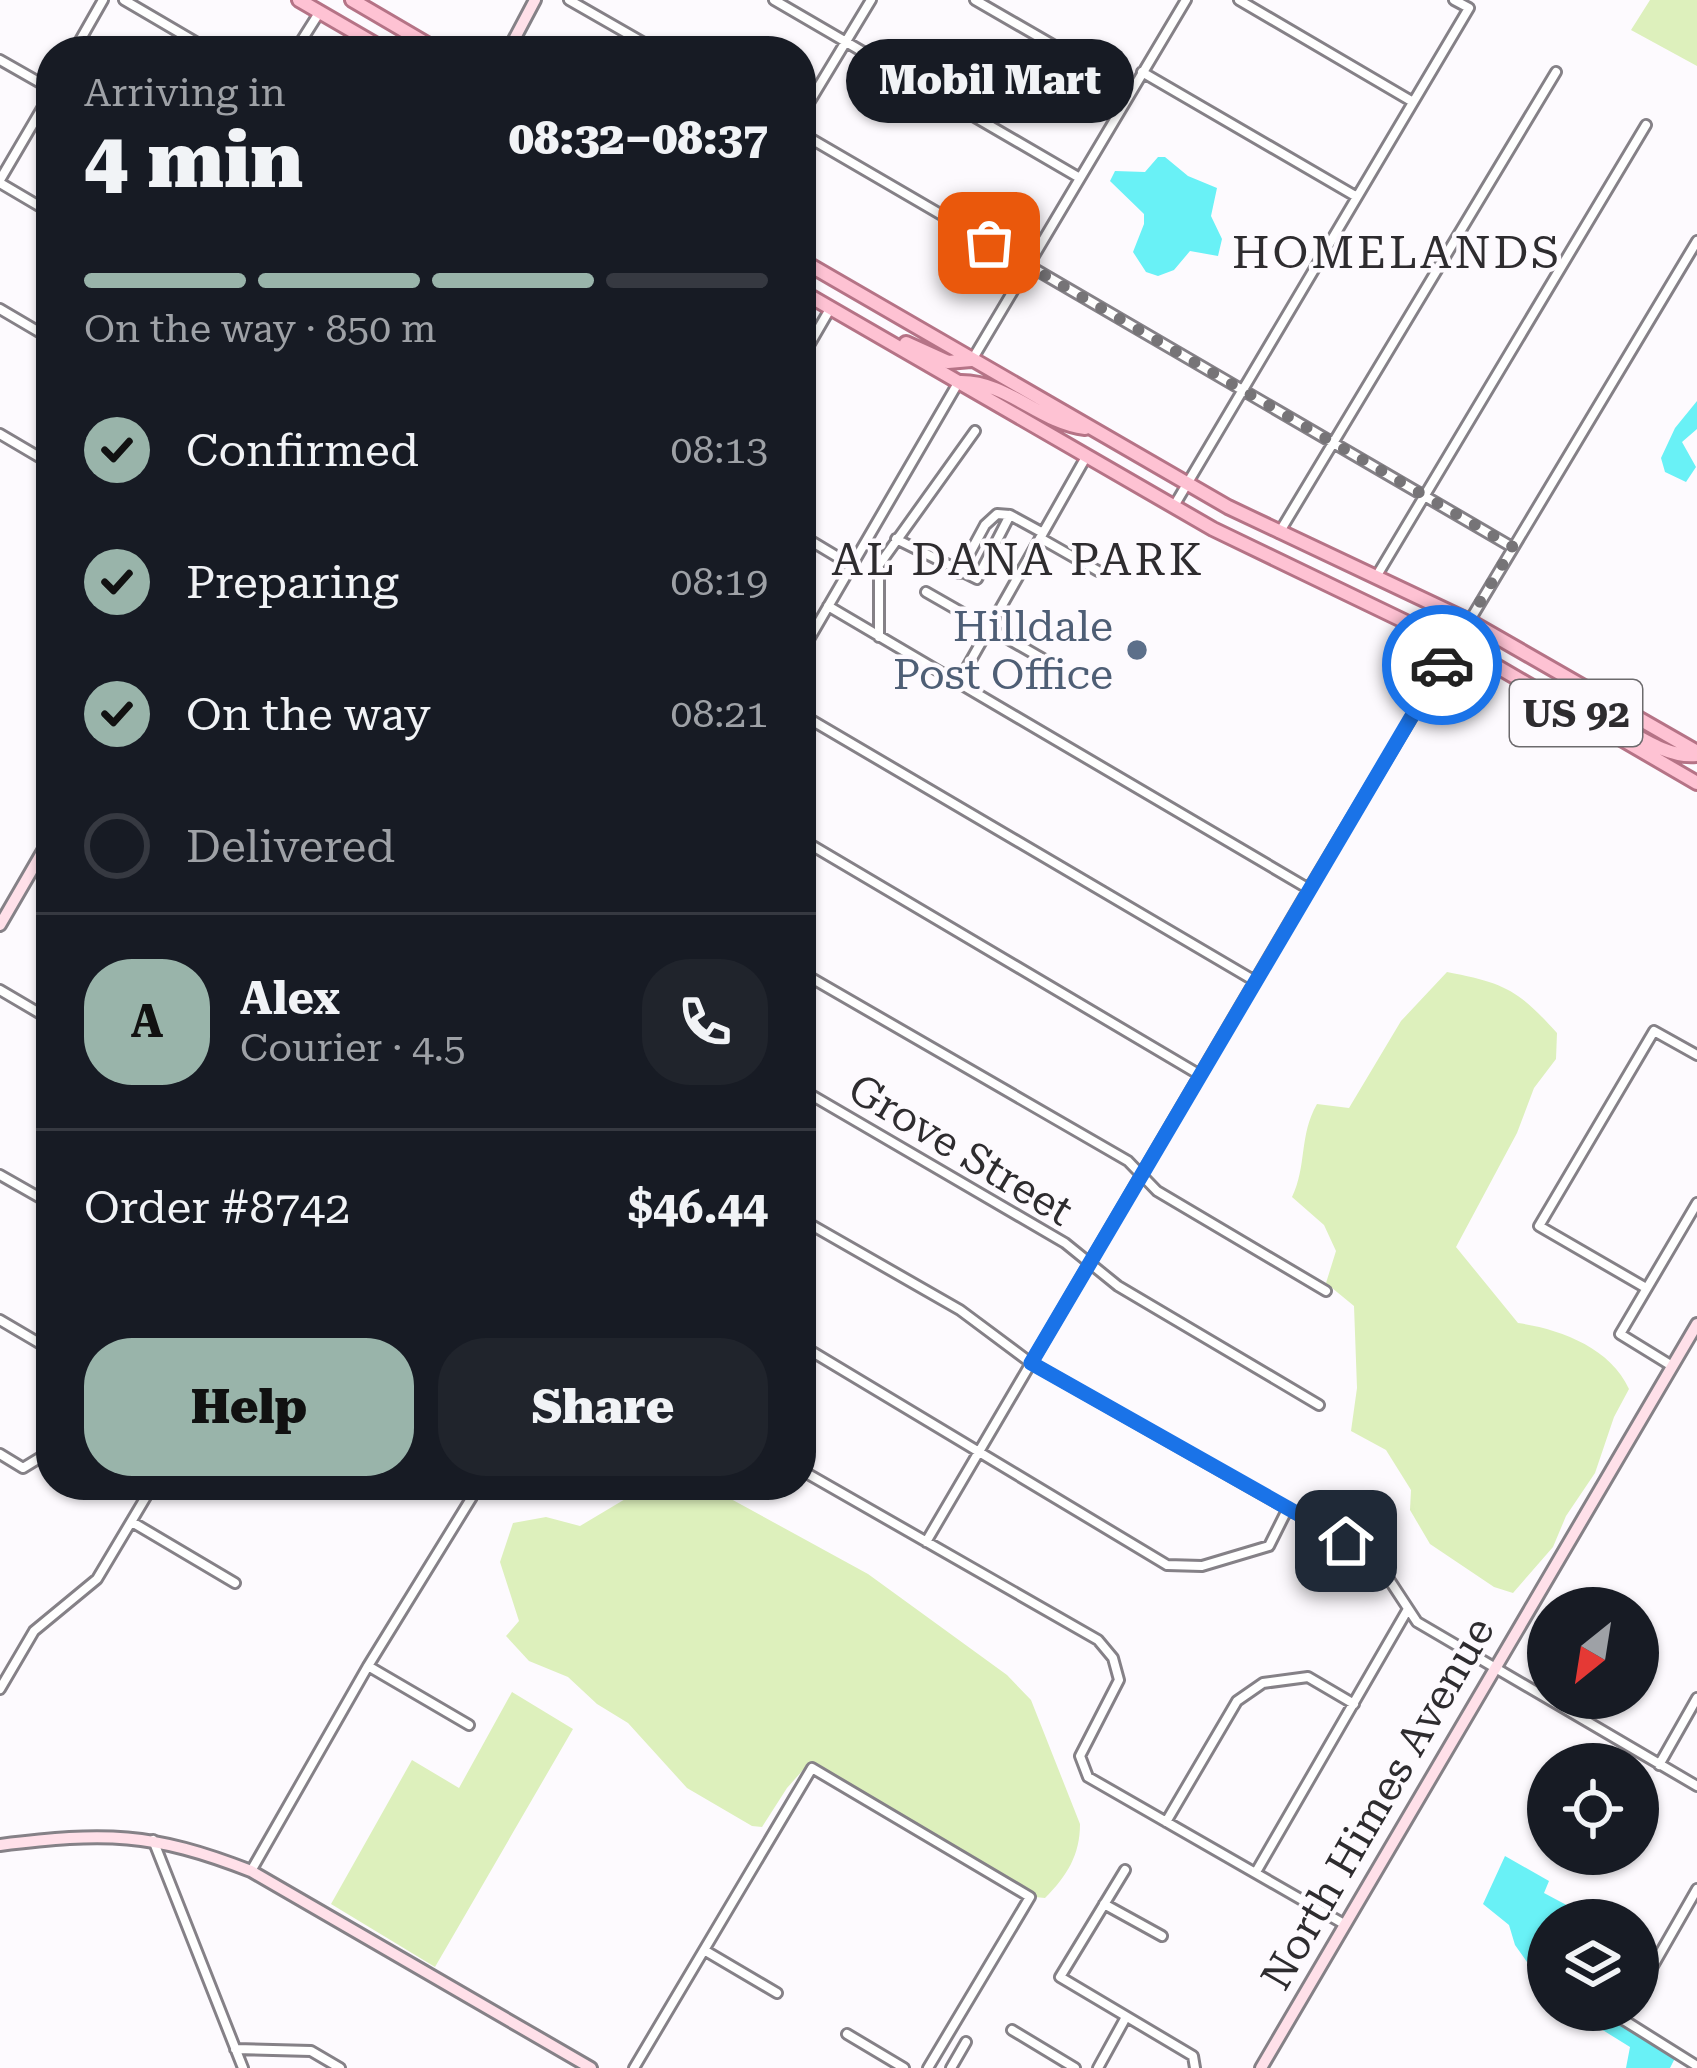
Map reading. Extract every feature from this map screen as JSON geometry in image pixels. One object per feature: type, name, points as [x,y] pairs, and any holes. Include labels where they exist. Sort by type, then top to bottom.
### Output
[{"type":"main road","points":[[299,0],[361,36]]},
{"type":"main road","points":[[352,0],[413,36]]},
{"type":"main road","name":"US 92","points":[[816,269],[1187,484],[1279,533],[1469,621],[1697,754]]},
{"type":"main road","name":"US 92","points":[[816,300],[1173,507],[1265,556],[1454,644],[1697,783]]},
{"type":"main road","points":[[830,308],[842,306],[910,346],[948,362],[972,360]]},
{"type":"main road","points":[[958,382],[976,382],[1016,398],[1063,426],[1092,429]]},
{"type":"main road","points":[[1559,703],[1594,710],[1670,752],[1697,754]]},
{"type":"street","points":[[83,36],[103,0]]},
{"type":"street","points":[[124,0],[186,36]]},
{"type":"street","points":[[516,36],[535,0]]},
{"type":"street","points":[[569,0],[632,36]]},
{"type":"street","points":[[773,0],[1078,177]]},
{"type":"street","points":[[816,91],[871,0]]},
{"type":"street","points":[[975,0],[1131,90]]},
{"type":"street","points":[[972,360],[1184,4],[1166,0]]},
{"type":"street","points":[[1240,0],[1413,102]]},
{"type":"street","points":[[1173,507],[1469,8],[1454,0]]},
{"type":"street","points":[[305,36],[320,12]]},
{"type":"street","points":[[0,60],[36,82]]},
{"type":"street","points":[[1142,72],[1357,197]]},
{"type":"street","points":[[1279,533],[1556,72]]},
{"type":"street","points":[[36,118],[0,182],[36,204]]},
{"type":"street","points":[[1376,577],[1646,124]]},
{"type":"street","points":[[816,142],[1513,547]]},
{"type":"street","points":[[926,1542],[1697,241]]},
{"type":"street","points":[[816,333],[830,308]]},
{"type":"street","points":[[0,309],[36,330]]},
{"type":"street","points":[[816,626],[958,382]]},
{"type":"street","points":[[878,637],[879,565],[975,431]]},
{"type":"street","points":[[0,434],[36,455]]},
{"type":"street","points":[[958,683],[1086,457]]},
{"type":"street","points":[[959,573],[985,525],[997,514],[1010,515],[1098,571]]},
{"type":"street","points":[[896,539],[976,579],[1010,515]]},
{"type":"street","points":[[816,545],[851,565]]},
{"type":"street","points":[[926,592],[1045,660]]},
{"type":"street","points":[[828,606],[1309,889]]},
{"type":"street","points":[[816,723],[1255,981]]},
{"type":"street","points":[[816,848],[1200,1075]]},
{"type":"street","points":[[0,925],[36,873]]},
{"type":"street","points":[[816,981],[1128,1161],[1157,1191],[1326,1291]]},
{"type":"street","points":[[0,990],[36,1011]]},
{"type":"street","points":[[1646,1288],[1539,1226],[1654,1031],[1697,1055]]},
{"type":"street","name":"Grove Street","points":[[816,1098],[1066,1243],[1118,1286],[1319,1405]]},
{"type":"street","points":[[0,1174],[36,1195]]},
{"type":"street","points":[[1672,1366],[1620,1334],[1697,1203]]},
{"type":"street","points":[[816,1228],[960,1310],[1031,1363],[1375,1558],[1417,1622],[1621,1743]]},
{"type":"street","points":[[0,1320],[36,1341]]},
{"type":"street","name":"North Himes Avenue","points":[[1261,2068],[1697,1324]]},
{"type":"street","points":[[816,1354],[1167,1564],[1202,1567],[1269,1546],[1288,1508]]},
{"type":"street","points":[[0,1454],[23,1468],[36,1460]]},
{"type":"street","points":[[816,1480],[1098,1640],[1113,1658],[1119,1680],[1080,1756],[1088,1777],[1345,1924]]},
{"type":"street","points":[[0,1689],[34,1630],[97,1579],[144,1500]]},
{"type":"street","points":[[251,1870],[470,1500]]},
{"type":"street","points":[[132,1522],[235,1583]]},
{"type":"street","points":[[1256,1872],[1408,1609]]},
{"type":"street","points":[[368,1666],[469,1725]]},
{"type":"street","points":[[1166,1822],[1237,1701],[1263,1683],[1308,1677],[1354,1704]]},
{"type":"street","points":[[1659,1763],[1697,1698]]},
{"type":"street","points":[[1659,1766],[1697,1786]]},
{"type":"street","points":[[638,2067],[812,1768],[1030,1897],[928,2068]]},
{"type":"street","points":[[0,1845],[82,1834],[152,1839],[251,1870],[591,2068]]},
{"type":"street","points":[[152,1839],[243,2068]]},
{"type":"street","points":[[1124,1870],[1060,1977],[1193,2056],[1195,2068]]},
{"type":"street","points":[[1659,1955],[1697,1889]]},
{"type":"street","points":[[1104,1904],[1162,1936]]},
{"type":"street","points":[[704,1950],[777,1993]]},
{"type":"street","points":[[1098,2068],[1126,2017]]},
{"type":"street","points":[[1012,2030],[1075,2068]]},
{"type":"street","points":[[1641,2031],[1697,2066]]},
{"type":"street","points":[[847,2034],[904,2068]]},
{"type":"street","points":[[950,2068],[966,2042]]},
{"type":"street","points":[[236,2049],[311,2051],[340,2068]]},
{"type":"green space","points":[[1650,0],[1697,0],[1697,66],[1631,30]]},
{"type":"green space","points":[[1447,972],[1509,990],[1557,1033],[1556,1059],[1534,1088],[1517,1133],[1456,1247],[1518,1323],[1582,1342],[1609,1362],[1629,1389],[1595,1473],[1566,1516],[1553,1547],[1513,1593],[1494,1587],[1430,1544],[1410,1510],[1411,1490],[1386,1450],[1351,1431],[1357,1388],[1354,1306],[1326,1283],[1336,1251],[1324,1225],[1292,1197],[1317,1104],[1349,1108],[1401,1021]]},
{"type":"green space","points":[[624,1500],[733,1500],[868,1574],[1007,1675],[1031,1700],[1080,1824],[1078,1846],[1060,1882],[1045,1898],[1035,1897],[811,1761],[762,1827],[752,1826],[687,1788],[628,1723],[597,1704],[568,1677],[529,1661],[506,1636],[519,1621],[500,1562],[513,1523],[546,1517],[580,1526]]},
{"type":"green space","points":[[512,1692],[573,1729],[435,1967],[331,1904],[412,1760],[459,1788]]},
{"type":"water","points":[[1158,157],[1217,188],[1211,216],[1222,239],[1218,256],[1190,251],[1174,270],[1158,276],[1146,272],[1133,252],[1144,214],[1110,181],[1115,171],[1145,172]]},
{"type":"water","points":[[1697,401],[1697,429],[1682,442],[1696,467],[1686,482],[1665,472],[1661,458],[1675,428]]},
{"type":"water","points":[[1505,1856],[1527,1868],[1527,1875],[1549,1881],[1544,1893],[1555,1899],[1527,1899],[1527,1962],[1509,1925],[1483,1904]]},
{"type":"water","points":[[1604,2031],[1631,2031],[1675,2058],[1670,2068],[1626,2068],[1630,2047]]},
{"type":"way so far","points":[[989,243],[1513,547],[1442,665]]},
{"type":"place","name":"Mobil Mart","points":[[989,243]]},
{"type":"place","name":"Hilldale Post Office","points":[[1137,650]]},
{"type":"district","name":"HOMELANDS","points":[[1397,252]]},
{"type":"district","name":"AL DANA PARK","points":[[1018,559]]},
{"type":"route","points":[[1346,1541],[1031,1363],[1442,665]]}]
